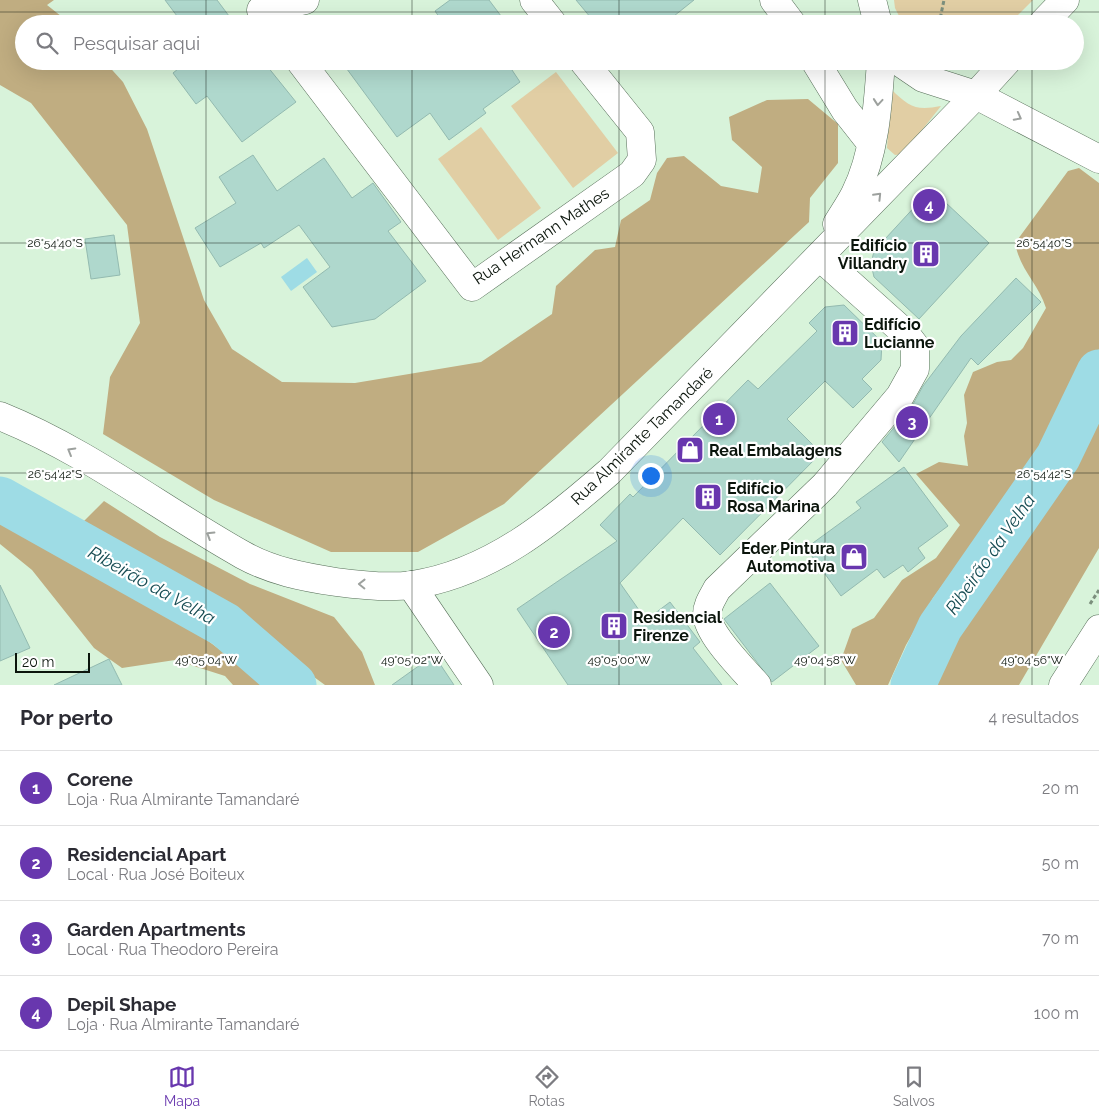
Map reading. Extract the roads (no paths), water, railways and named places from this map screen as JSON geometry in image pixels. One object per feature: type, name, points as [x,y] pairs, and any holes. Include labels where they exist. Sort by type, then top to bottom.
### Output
[{"type":"main road","points":[[262,11],[305,0]]},
{"type":"main road","points":[[534,0],[546,15]]},
{"type":"main road","points":[[774,0],[785,15]]},
{"type":"main road","points":[[872,0],[876,15]]},
{"type":"main road","points":[[1051,15],[1065,0]]},
{"type":"main road","name":"Rua Hermann Mathes","points":[[307,70],[472,288],[632,174],[642,160],[640,132],[590,70]]},
{"type":"main road","points":[[821,70],[845,110],[871,143],[880,158],[904,169]]},
{"type":"main road","name":"Rua Almirante Tamandaré","points":[[820,257],[855,194],[866,167],[877,109],[880,70]]},
{"type":"main road","points":[[911,70],[923,78],[976,95],[1099,159]]},
{"type":"main road","name":"Rua Almirante Tamandaré","points":[[0,416],[31,429],[69,450],[244,555],[296,576],[354,584],[411,585],[467,570],[518,543],[561,514],[609,472],[820,257],[999,70]]},
{"type":"main road","points":[[757,685],[712,630],[707,616],[710,603],[717,589],[825,485],[900,396],[914,369],[915,346],[905,333],[820,257]]},
{"type":"main road","points":[[411,585],[479,685]]},
{"type":"main road","points":[[1063,685],[1099,629]]},
{"type":"water","points":[[307,258],[317,272],[291,291],[281,277]]},
{"type":"waterway","name":"Ribeirão da Velha","points":[[913,685],[940,627],[1058,457],[1099,372]]},
{"type":"waterway","name":"Ribeirão da Velha","points":[[0,499],[225,625],[294,685]]},
{"type":"place","name":"Depil Shape","points":[[929,205]]},
{"type":"place","name":"Edifício Villandry","points":[[926,254]]},
{"type":"place","name":"Edifício Lucianne","points":[[845,333]]},
{"type":"place","name":"Corene","points":[[719,419]]},
{"type":"place","name":"Garden Apartments","points":[[912,422]]},
{"type":"place","name":"Real Embalagens","points":[[690,450]]},
{"type":"place","name":"Edifício Rosa Marina","points":[[708,497]]},
{"type":"place","name":"Eder Pintura Automotiva","points":[[854,557]]},
{"type":"place","name":"Residencial Firenze","points":[[614,626]]},
{"type":"place","name":"Residencial Apart","points":[[554,632]]}]
